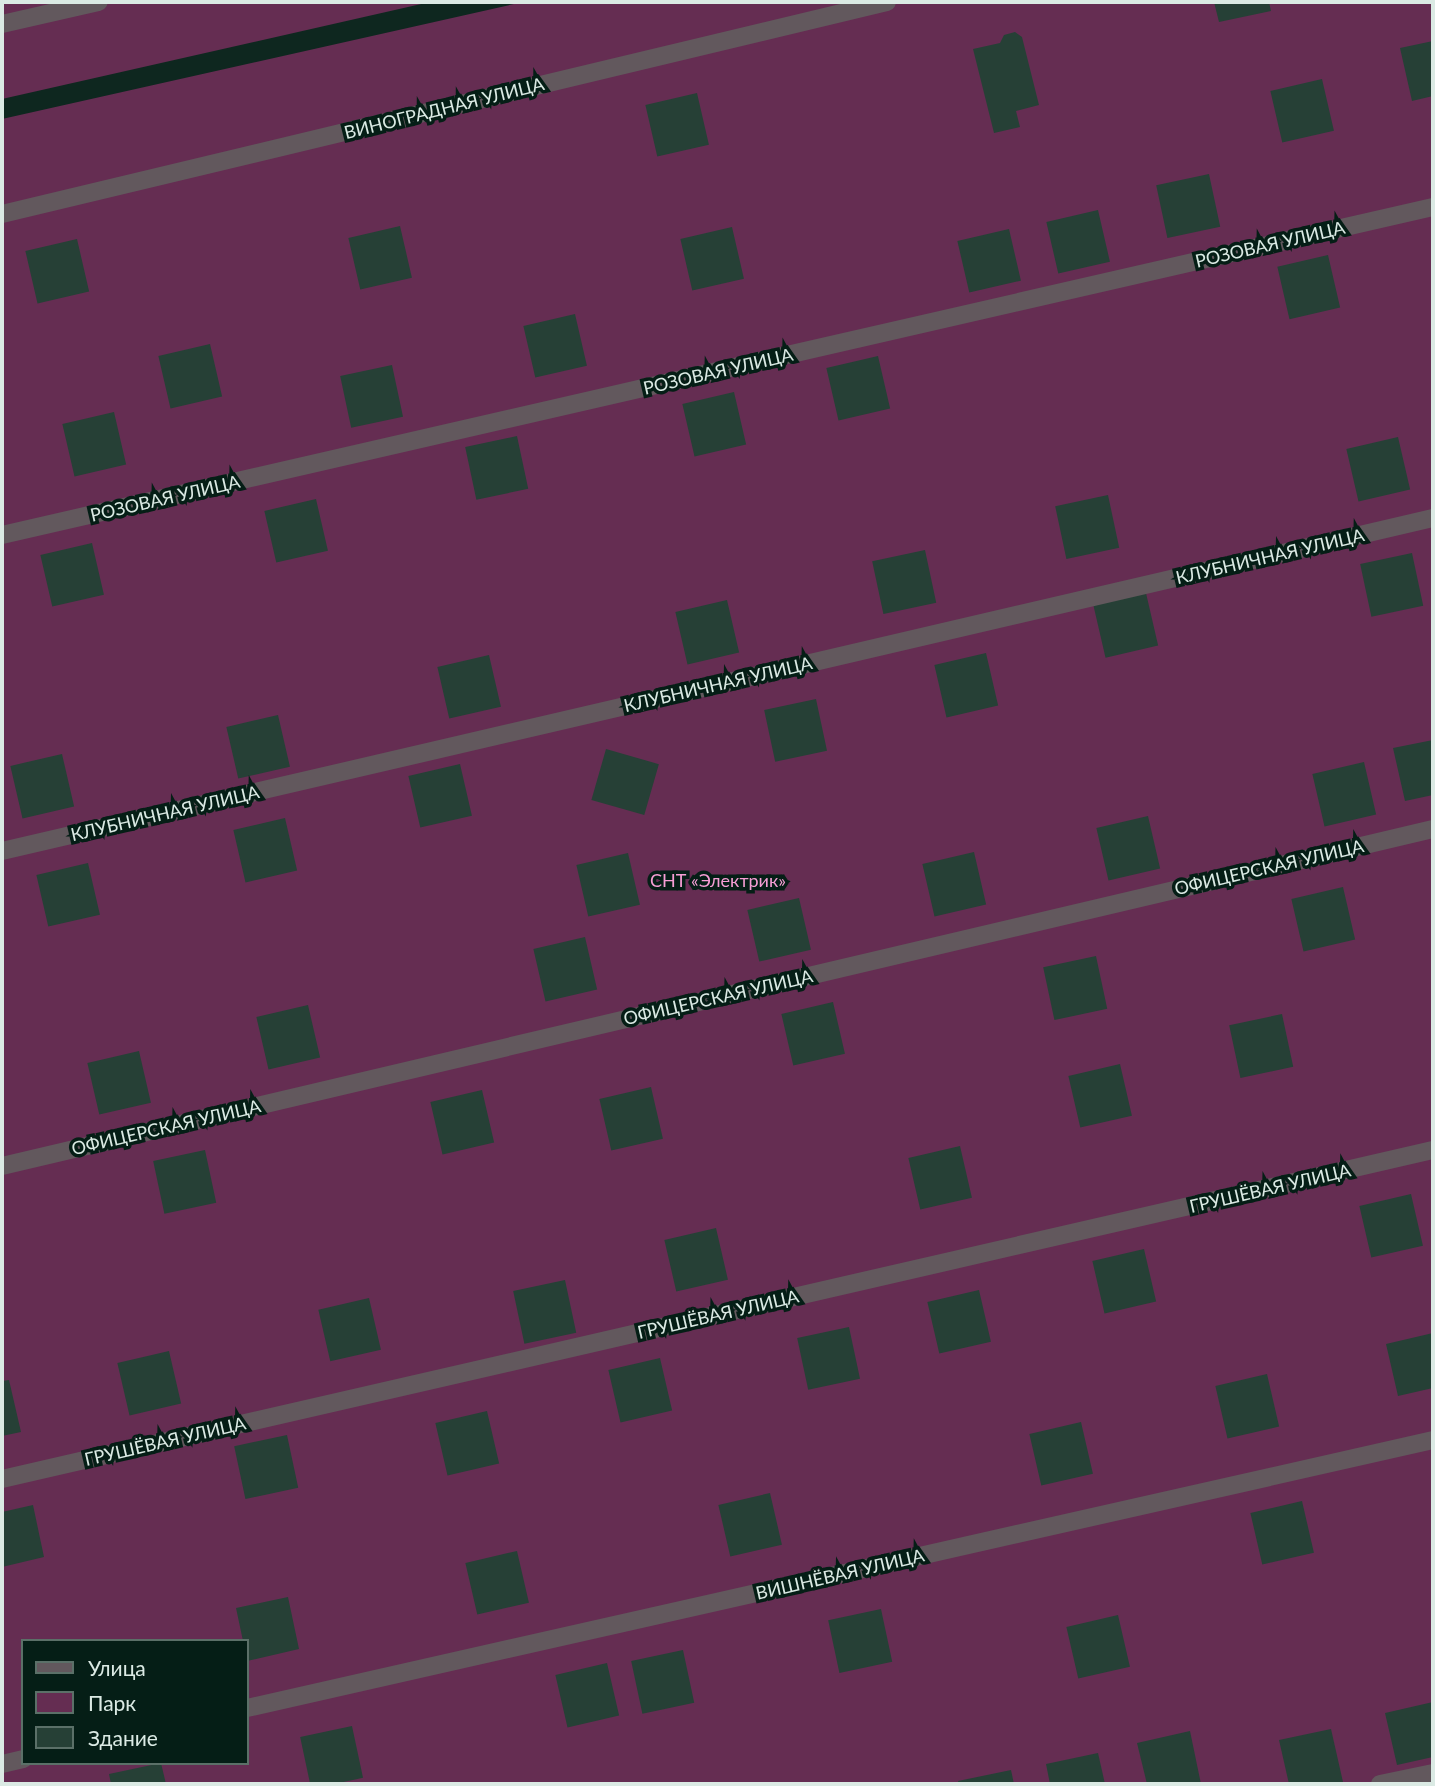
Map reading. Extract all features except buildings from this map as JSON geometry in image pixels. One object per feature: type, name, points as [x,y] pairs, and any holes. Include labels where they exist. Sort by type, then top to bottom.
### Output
[{"type":"street","points":[[2,24],[99,2]]},
{"type":"street","name":"ВИНОГРАДНАЯ УЛИЦА","points":[[2,214],[887,2]]},
{"type":"street","name":"РОЗОВАЯ УЛИЦА","points":[[2,536],[1433,207]]},
{"type":"street","name":"КЛУБНИЧНАЯ УЛИЦА","points":[[2,851],[1433,518]]},
{"type":"street","name":"ОФИЦЕРСКАЯ УЛИЦА","points":[[2,1166],[1433,829]]},
{"type":"street","name":"ГРУШЁВАЯ УЛИЦА","points":[[2,1479],[1433,1150]]},
{"type":"street","name":"ВИШНЁВАЯ УЛИЦА","points":[[248,1708],[1433,1440]]},
{"type":"street","points":[[2,1763],[21,1759]]},
{"type":"street","points":[[1380,1784],[1433,1773]]},
{"type":"green space","points":[[2,2],[430,2],[2,99]]},
{"type":"green space","name":"СНТ «Электрик»","points":[[523,2],[1433,2],[1433,1784],[2,1784],[2,119]]}]
